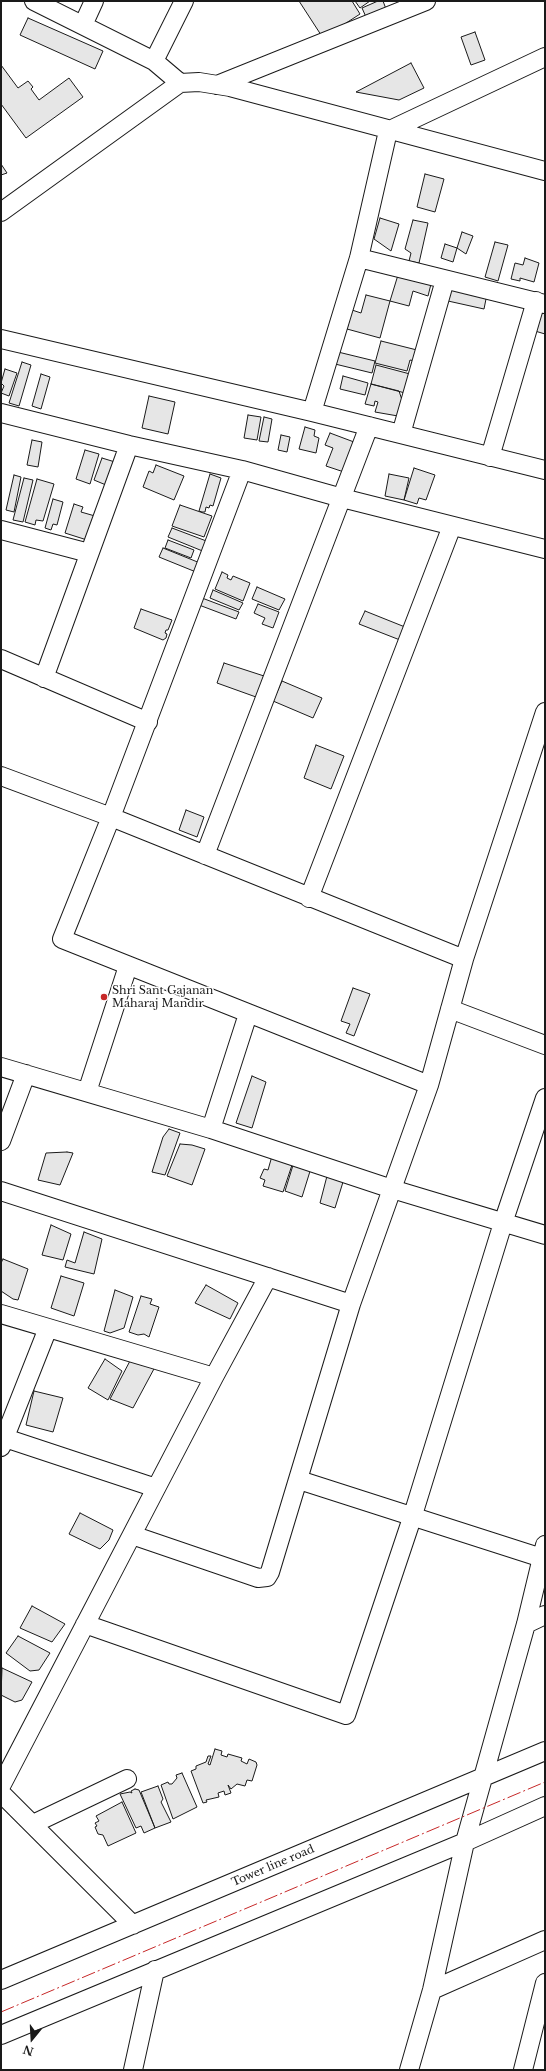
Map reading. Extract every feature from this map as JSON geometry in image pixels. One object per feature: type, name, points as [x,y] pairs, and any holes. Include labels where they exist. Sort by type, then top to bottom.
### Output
[{"type":"street","points":[[34,1],[154,61],[180,83]]},
{"type":"street","points":[[83,25],[94,1]]},
{"type":"street","points":[[154,61],[184,1]]},
{"type":"street","points":[[217,85],[426,1]]},
{"type":"street","points":[[388,131],[545,57]]},
{"type":"street","points":[[1,212],[180,83],[200,82],[217,85],[545,171]]},
{"type":"street","points":[[312,412],[359,258],[388,131]]},
{"type":"street","points":[[359,258],[540,303],[490,457]]},
{"type":"street","points":[[401,434],[445,280]]},
{"type":"street","points":[[1,339],[312,412],[545,470]]},
{"type":"street","points":[[1,413],[129,445],[242,470],[342,498],[545,549]]},
{"type":"street","points":[[205,855],[369,426]]},
{"type":"street","points":[[44,678],[129,445]]},
{"type":"street","points":[[242,470],[148,722],[62,939],[429,1085]]},
{"type":"street","points":[[309,898],[452,526]]},
{"type":"street","points":[[1,530],[89,553]]},
{"type":"street","points":[[1,659],[148,722]]},
{"type":"street","points":[[132,1535],[258,1578],[267,1577],[270,1572],[351,1304],[429,1085],[464,959],[545,712]]},
{"type":"street","points":[[1,776],[111,817],[309,898],[464,959]]},
{"type":"street","points":[[87,1092],[128,966]]},
{"type":"street","points":[[450,1009],[545,1045]]},
{"type":"street","points":[[211,1129],[248,1014]]},
{"type":"street","points":[[1,1067],[211,1129],[392,1189],[503,1223],[545,1234]]},
{"type":"street","points":[[1,1141],[26,1074]]},
{"type":"street","points":[[86,1624],[346,1715],[412,1518],[503,1223],[545,1098]]},
{"type":"street","points":[[1,1191],[351,1304]]},
{"type":"street","points":[[1,1786],[214,1377],[268,1278]]},
{"type":"street","points":[[1,1314],[214,1377]]},
{"type":"street","points":[[48,1328],[3,1442],[156,1488]]},
{"type":"street","points":[[299,1480],[412,1518],[543,1551],[526,1624],[465,1842],[432,1990],[409,2070]]},
{"type":"street","points":[[526,1624],[545,1615]]},
{"type":"street","name":"Tower line road","points":[[3,1976],[133,1925],[545,1751]]},
{"type":"street","points":[[33,1824],[127,1779]]},
{"type":"street","points":[[1,1792],[133,1925]]},
{"type":"street","points":[[1,2035],[465,1842],[545,1806]]},
{"type":"street","points":[[432,1990],[545,1940]]},
{"type":"street","points":[[133,2070],[155,1970]]},
{"type":"street","points":[[523,2070],[538,2044],[545,1984]]},
{"type":"building","points":[[299,1],[352,1],[360,14],[323,38]]},
{"type":"building","points":[[355,1],[370,1],[360,8]]},
{"type":"building","points":[[378,1],[383,1],[386,9],[366,17],[362,8]]},
{"type":"building","points":[[28,18],[103,51],[95,69],[20,35]]},
{"type":"building","points":[[475,32],[485,60],[471,65],[461,37]]},
{"type":"building","points":[[411,63],[424,88],[399,100],[356,92]]},
{"type":"building","points":[[1,65],[18,88],[28,81],[33,87],[31,89],[39,100],[69,78],[83,97],[26,138],[1,104]]},
{"type":"building","points":[[1,164],[7,173],[1,175]]},
{"type":"building","points":[[425,174],[444,179],[435,212],[417,207]]},
{"type":"building","points":[[380,218],[399,224],[391,251],[374,239]]},
{"type":"building","points":[[413,220],[428,223],[419,263],[409,261],[411,253],[405,249]]},
{"type":"building","points":[[462,232],[473,236],[466,254],[457,248]]},
{"type":"building","points":[[495,242],[508,245],[498,281],[485,277]]},
{"type":"building","points":[[445,244],[457,248],[453,262],[441,258]]},
{"type":"building","points":[[525,258],[539,263],[534,282],[520,278],[520,281],[511,279],[515,263],[523,265]]},
{"type":"building","points":[[398,275],[431,284],[428,296],[413,291],[409,306],[390,301]]},
{"type":"building","points":[[451,287],[487,294],[484,309],[448,301]]},
{"type":"building","points":[[366,295],[390,301],[380,338],[347,329],[352,310],[361,313]]},
{"type":"building","points":[[540,312],[545,313],[545,334],[535,331]]},
{"type":"building","points":[[381,341],[417,350],[415,361],[410,360],[407,371],[375,363]]},
{"type":"building","points":[[338,352],[375,361],[372,373],[335,364]]},
{"type":"building","points":[[22,362],[31,365],[19,406],[9,403]]},
{"type":"building","points":[[376,365],[410,374],[405,393],[371,384]]},
{"type":"building","points":[[5,369],[17,373],[9,396],[1,393],[4,386],[1,383]]},
{"type":"building","points":[[41,374],[50,377],[41,409],[32,406]]},
{"type":"building","points":[[343,376],[368,383],[365,395],[340,389]]},
{"type":"building","points":[[371,384],[399,391],[402,400],[398,416],[375,412],[378,402],[375,401],[374,406],[365,404]]},
{"type":"building","points":[[149,396],[175,402],[168,434],[142,428]]},
{"type":"building","points":[[248,415],[261,417],[257,440],[244,438]]},
{"type":"building","points":[[264,417],[272,419],[268,442],[259,441]]},
{"type":"building","points":[[305,427],[315,430],[314,436],[319,438],[316,453],[299,449]]},
{"type":"building","points":[[330,433],[354,442],[344,472],[326,466],[333,448],[325,445]]},
{"type":"building","points":[[281,435],[290,437],[287,452],[278,450]]},
{"type":"building","points":[[32,440],[42,442],[38,467],[27,465]]},
{"type":"building","points":[[85,450],[99,454],[90,484],[76,479]]},
{"type":"building","points":[[102,458],[115,462],[106,485],[94,480]]},
{"type":"building","points":[[156,465],[184,476],[174,500],[143,487],[149,471],[153,473]]},
{"type":"building","points":[[414,468],[435,475],[426,500],[419,498],[417,504],[404,500]]},
{"type":"building","points":[[210,474],[221,478],[213,506],[210,505],[209,508],[206,507],[205,512],[202,512],[199,511]]},
{"type":"building","points":[[389,474],[409,478],[404,500],[385,496]]},
{"type":"building","points":[[14,475],[21,477],[14,512],[6,510]]},
{"type":"building","points":[[24,478],[33,480],[23,522],[13,520]]},
{"type":"building","points":[[37,479],[54,484],[43,521],[36,520],[35,525],[25,522]]},
{"type":"building","points":[[53,499],[63,502],[57,525],[53,524],[51,530],[45,528]]},
{"type":"building","points":[[74,504],[83,507],[81,512],[95,516],[87,540],[65,533]]},
{"type":"building","points":[[180,505],[212,516],[204,537],[172,526]]},
{"type":"building","points":[[172,528],[209,542],[205,552],[168,537]]},
{"type":"building","points":[[168,540],[194,550],[191,558],[165,548]]},
{"type":"building","points":[[163,548],[200,563],[196,572],[159,557]]},
{"type":"building","points":[[222,572],[228,575],[227,578],[231,580],[233,576],[250,583],[243,601],[215,589]]},
{"type":"building","points":[[257,587],[285,599],[279,610],[252,599]]},
{"type":"building","points":[[213,590],[243,603],[239,610],[210,598]]},
{"type":"building","points":[[202,598],[239,612],[236,619],[199,605]]},
{"type":"building","points":[[258,604],[279,612],[273,628],[262,624],[265,618],[254,613]]},
{"type":"building","points":[[141,609],[172,620],[168,630],[166,630],[165,633],[167,634],[166,638],[163,640],[134,628]]},
{"type":"building","points":[[365,611],[405,627],[400,640],[359,624]]},
{"type":"building","points":[[224,663],[264,676],[256,697],[217,683]]},
{"type":"building","points":[[282,681],[322,698],[313,718],[273,701]]},
{"type":"building","points":[[316,745],[344,756],[331,789],[304,778]]},
{"type":"building","points":[[186,810],[204,817],[197,837],[179,830]]},
{"type":"building","points":[[353,988],[370,994],[354,1036],[346,1033],[350,1024],[341,1021]]},
{"type":"building","points":[[252,1076],[266,1082],[252,1128],[236,1123]]},
{"type":"building","points":[[169,1129],[180,1133],[165,1175],[152,1172],[163,1137]]},
{"type":"building","points":[[180,1144],[192,1145],[205,1149],[192,1185],[167,1176]]},
{"type":"building","points":[[46,1153],[73,1153],[60,1185],[38,1180]]},
{"type":"building","points":[[272,1156],[293,1162],[283,1192],[263,1186],[265,1180],[260,1178],[264,1169],[268,1170]]},
{"type":"building","points":[[294,1162],[311,1168],[302,1197],[285,1191]]},
{"type":"building","points":[[327,1176],[343,1182],[335,1208],[320,1203]]},
{"type":"building","points":[[51,1225],[71,1234],[63,1260],[42,1255]]},
{"type":"building","points":[[84,1232],[102,1239],[94,1274],[65,1267],[67,1260],[75,1263]]},
{"type":"building","points":[[3,1259],[28,1269],[18,1300],[13,1299],[1,1291],[1,1263]]},
{"type":"building","points":[[61,1276],[84,1283],[74,1316],[51,1308]]},
{"type":"building","points":[[206,1285],[238,1303],[230,1319],[195,1303]]},
{"type":"building","points":[[115,1290],[133,1297],[124,1328],[110,1333],[104,1331]]},
{"type":"building","points":[[141,1296],[152,1299],[150,1304],[159,1307],[149,1337],[144,1334],[138,1335],[129,1332]]},
{"type":"building","points":[[105,1359],[122,1371],[108,1400],[88,1388]]},
{"type":"building","points":[[131,1359],[155,1367],[133,1408],[110,1399]]},
{"type":"building","points":[[34,1391],[63,1398],[53,1432],[26,1425]]},
{"type":"building","points":[[80,1513],[113,1530],[109,1540],[100,1549],[69,1534]]},
{"type":"building","points":[[32,1606],[65,1624],[52,1642],[20,1628]]},
{"type":"building","points":[[18,1636],[50,1653],[39,1670],[30,1671],[6,1653]]},
{"type":"building","points":[[2,1668],[32,1682],[22,1700],[15,1702],[1,1695]]},
{"type":"building","points":[[215,1749],[222,1751],[221,1755],[227,1757],[228,1754],[242,1758],[241,1761],[247,1764],[249,1759],[256,1762],[257,1765],[252,1781],[247,1780],[245,1786],[237,1784],[231,1789],[228,1785],[231,1793],[225,1795],[224,1791],[218,1793],[219,1797],[206,1800],[207,1802],[203,1803],[191,1771],[196,1769],[196,1766],[206,1762],[208,1756],[211,1756],[208,1764],[210,1765]]},
{"type":"building","points":[[182,1773],[197,1807],[173,1819],[161,1785],[168,1782],[169,1784],[172,1784],[177,1778],[176,1775]]},
{"type":"building","points":[[158,1786],[163,1799],[161,1802],[171,1822],[155,1828],[141,1792]]},
{"type":"building","points":[[135,1789],[139,1790],[155,1828],[144,1833],[141,1826],[136,1828],[120,1794],[132,1793],[131,1791]]},
{"type":"building","points":[[122,1802],[136,1833],[108,1846],[103,1835],[98,1834],[95,1827],[97,1826],[95,1823],[99,1821],[96,1816]]},
{"type":"power","points":[[1,2012],[545,1782]]},
{"type":"place","name":"Shri Sant Gajanan Maharaj Mandir","points":[[104,997]]}]
